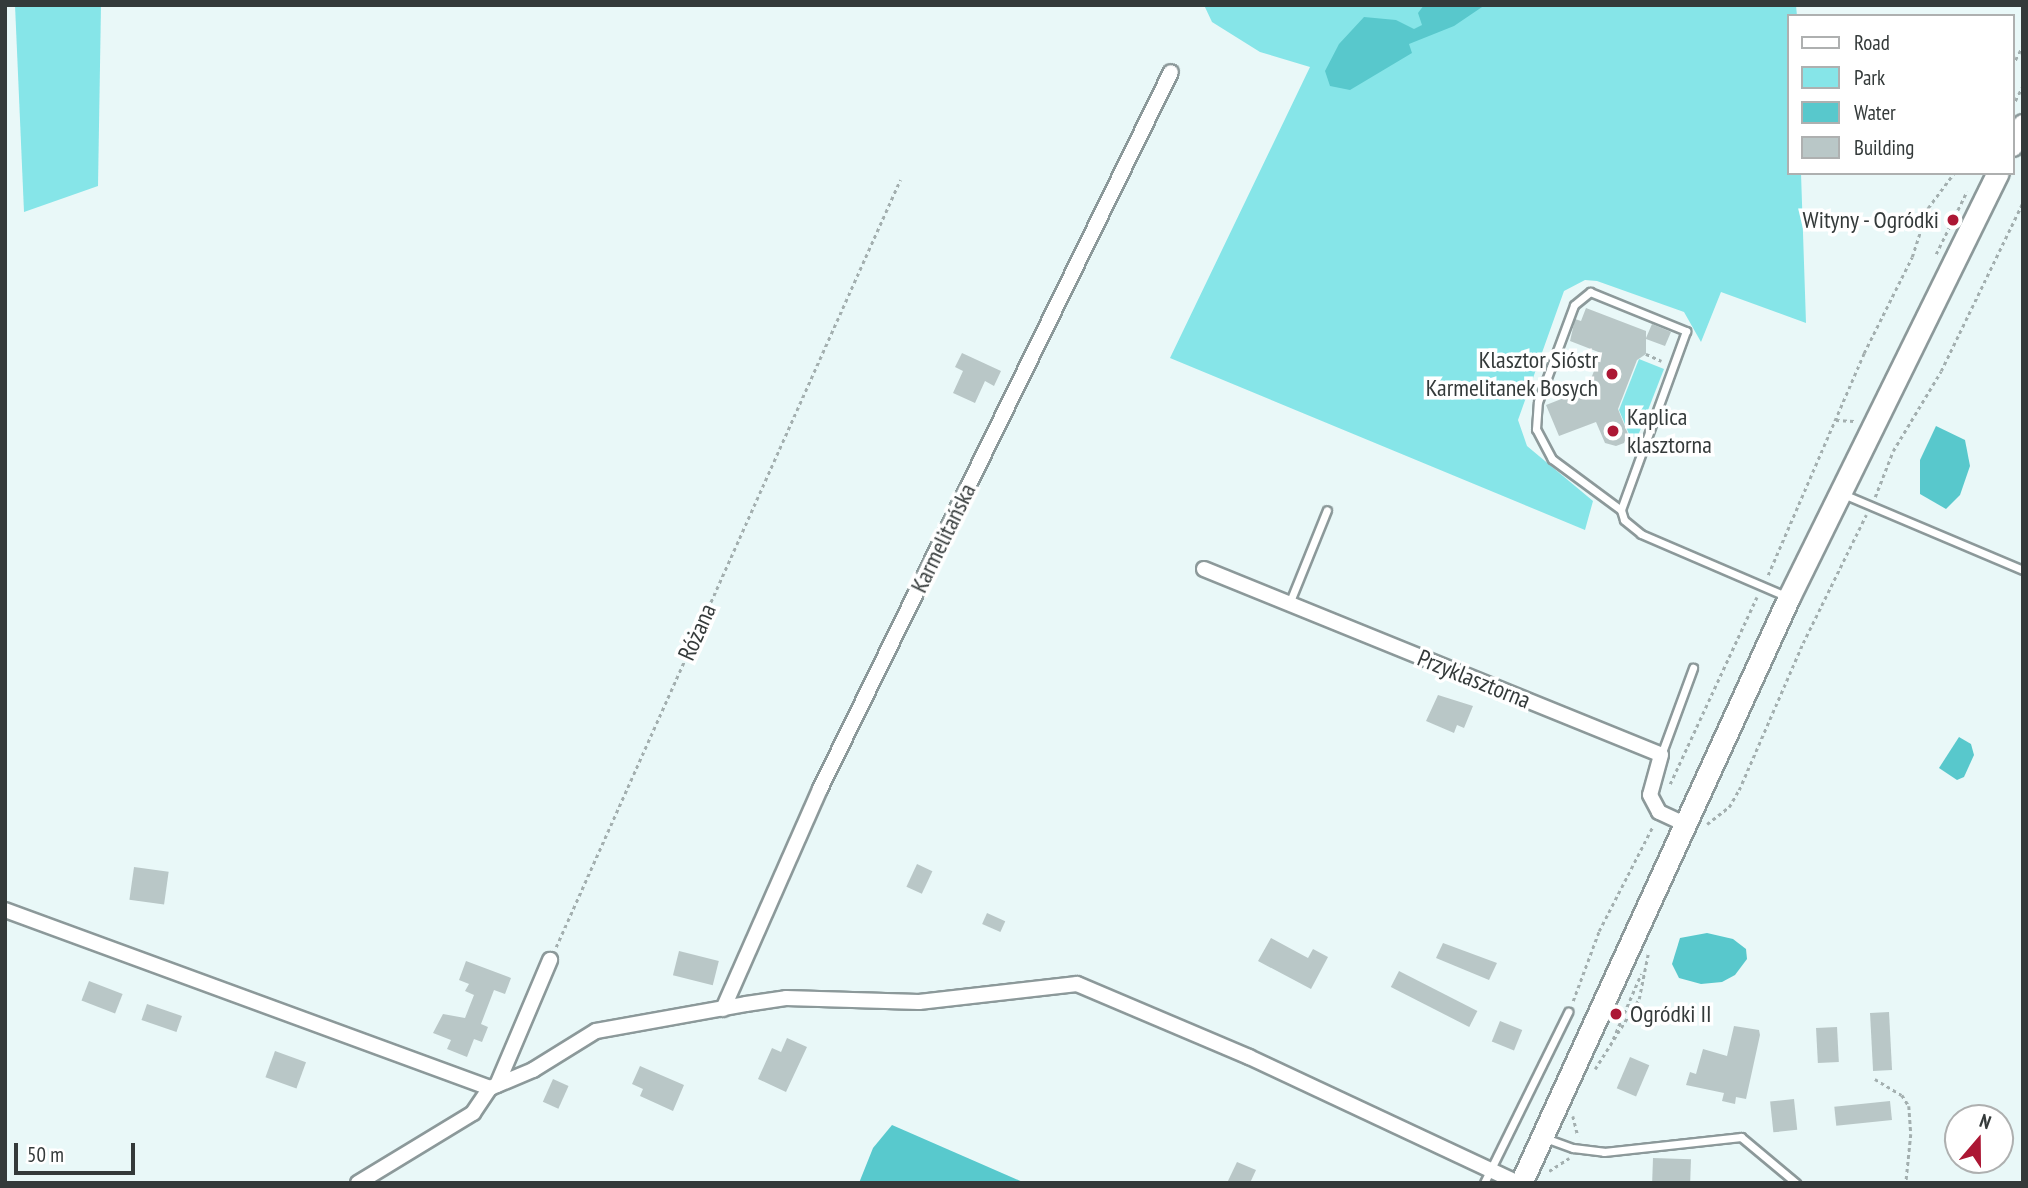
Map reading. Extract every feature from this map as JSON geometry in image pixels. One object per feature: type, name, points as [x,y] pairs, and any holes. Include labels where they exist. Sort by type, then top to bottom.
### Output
[{"type":"main road","points":[[1520,1183],[1694,826],[1789,597],[1997,175]]},
{"type":"street","name":"Karmelitańska","points":[[723,1009],[820,789],[1171,72]]},
{"type":"street","name":"Przyklasztorna","points":[[1204,569],[1661,755]]},
{"type":"street","points":[[1661,755],[1650,795],[1659,812],[1694,826]]},
{"type":"street","points":[[5,910],[493,1086],[533,1070],[596,1031],[786,998],[919,1002],[1077,984],[1249,1057],[1487,1177],[1520,1183]]},
{"type":"street","points":[[358,1183],[473,1112],[493,1086],[550,960]]},
{"type":"lane","points":[[1621,510],[1687,338],[1681,325],[1598,293],[1577,299],[1538,402],[1536,429],[1552,459],[1621,510],[1624,520],[1641,534],[1789,597]]},
{"type":"lane","points":[[1839,492],[2023,570]]},
{"type":"lane","points":[[1289,604],[1326,510]]},
{"type":"lane","points":[[1661,755],[1693,668]]},
{"type":"lane","points":[[1487,1177],[1568,1012]]},
{"type":"lane","points":[[1541,1136],[1573,1148],[1604,1152],[1741,1137],[1796,1183]]},
{"type":"path","points":[[2014,62],[2023,45]]},
{"type":"path","points":[[2014,103],[2023,85]]},
{"type":"path","name":"Różana","points":[[550,960],[900,180]]},
{"type":"path","points":[[1694,826],[1729,807],[1739,790],[1803,643],[1870,507],[1893,451],[1948,358],[2023,202]]},
{"type":"path","points":[[1646,355],[1676,366]]},
{"type":"path","points":[[1642,971],[1639,999],[1612,1042],[1651,945]]},
{"type":"path","points":[[1875,1079],[1902,1095],[1909,1106],[1911,1134],[1906,1183]]},
{"type":"green space","points":[[15,5],[101,5],[98,186],[24,212]]},
{"type":"green space","points":[[1204,5],[1796,5],[1797,14],[1786,14],[1786,175],[1801,175],[1806,323],[1721,292],[1701,342],[1684,312],[1597,281],[1585,280],[1564,291],[1518,420],[1527,446],[1593,501],[1585,530],[1170,358],[1310,67],[1260,52],[1212,22]]},
{"type":"green space","points":[[1639,359],[1664,369],[1634,446],[1619,410]]},
{"type":"shaded area","points":[[892,1125],[1025,1183],[859,1183],[873,1148]]},
{"type":"water","points":[[1424,5],[1485,5],[1454,26],[1409,44],[1412,53],[1350,90],[1330,86],[1325,71],[1339,44],[1364,17],[1396,20],[1414,29],[1422,25],[1418,13]]},
{"type":"water","points":[[1936,426],[1965,440],[1970,466],[1960,495],[1946,509],[1920,494],[1920,460]]},
{"type":"water","points":[[1959,737],[1971,744],[1974,755],[1964,777],[1957,780],[1939,768]]},
{"type":"water","points":[[1707,933],[1733,939],[1746,949],[1747,959],[1735,975],[1722,982],[1701,984],[1679,978],[1672,964],[1680,938]]},
{"type":"building","name":"Klasztor Sióstr Karmelitanek Bosych","points":[[1586,308],[1646,331],[1646,338],[1652,324],[1671,332],[1665,346],[1646,339],[1646,354],[1637,360],[1618,409],[1628,434],[1624,443],[1616,446],[1605,443],[1596,422],[1559,436],[1546,405],[1587,389],[1601,353],[1570,341],[1575,319],[1581,321]]},
{"type":"building","points":[[962,353],[1001,371],[994,386],[985,381],[975,403],[953,393],[963,371],[955,367]]},
{"type":"building","points":[[1438,695],[1473,706],[1464,728],[1457,725],[1454,733],[1426,721]]},
{"type":"building","points":[[917,864],[932,871],[922,894],[906,887]]},
{"type":"building","points":[[134,867],[169,872],[164,905],[129,900]]},
{"type":"building","points":[[987,913],[1005,921],[1000,932],[982,924]]},
{"type":"building","points":[[1271,938],[1308,958],[1313,949],[1328,957],[1311,989],[1258,961]]},
{"type":"building","points":[[1443,943],[1497,963],[1489,980],[1436,958]]},
{"type":"building","points":[[679,951],[719,961],[713,985],[673,975]]},
{"type":"building","points":[[466,961],[511,978],[505,994],[494,990],[481,1024],[488,1027],[482,1042],[474,1039],[467,1057],[447,1049],[451,1040],[433,1033],[443,1014],[465,1018],[474,995],[465,991],[469,984],[459,980]]},
{"type":"building","points":[[1399,971],[1477,1011],[1469,1027],[1391,987]]},
{"type":"building","points":[[89,981],[123,994],[115,1014],[81,1001]]},
{"type":"building","points":[[147,1004],[182,1016],[176,1032],[141,1020]]},
{"type":"building","points":[[1889,1012],[1892,1070],[1873,1071],[1870,1013]]},
{"type":"building","points":[[1500,1021],[1522,1030],[1514,1050],[1492,1041]]},
{"type":"building","points":[[1734,1026],[1759,1030],[1760,1035],[1746,1099],[1736,1097],[1735,1104],[1722,1101],[1724,1093],[1686,1085],[1690,1072],[1696,1074],[1703,1049],[1727,1056]]},
{"type":"building","points":[[1837,1027],[1839,1062],[1818,1063],[1816,1028]]},
{"type":"building","points":[[787,1038],[807,1047],[786,1092],[758,1079],[772,1048],[781,1052]]},
{"type":"building","points":[[275,1051],[306,1062],[296,1089],[265,1077]]},
{"type":"building","points":[[1630,1057],[1649,1065],[1636,1097],[1617,1088]]},
{"type":"building","points":[[640,1066],[684,1085],[673,1111],[640,1096],[643,1089],[632,1084]]},
{"type":"building","points":[[553,1079],[569,1086],[558,1109],[543,1102]]},
{"type":"building","points":[[1794,1099],[1797,1130],[1773,1132],[1770,1102]]},
{"type":"building","points":[[1890,1101],[1892,1120],[1836,1126],[1834,1107]]},
{"type":"building","points":[[1653,1158],[1691,1159],[1690,1183],[1652,1183]]},
{"type":"building","points":[[1237,1162],[1256,1170],[1250,1183],[1227,1183]]},
{"type":"place","name":"Wityny - Ogródki","points":[[1953,220]]},
{"type":"place","name":"Klasztor Sióstr Karmelitanek Bosych","points":[[1612,374]]},
{"type":"place","name":"Kaplica klasztorna","points":[[1613,431]]},
{"type":"place","name":"Ogródki II","points":[[1616,1014]]}]
